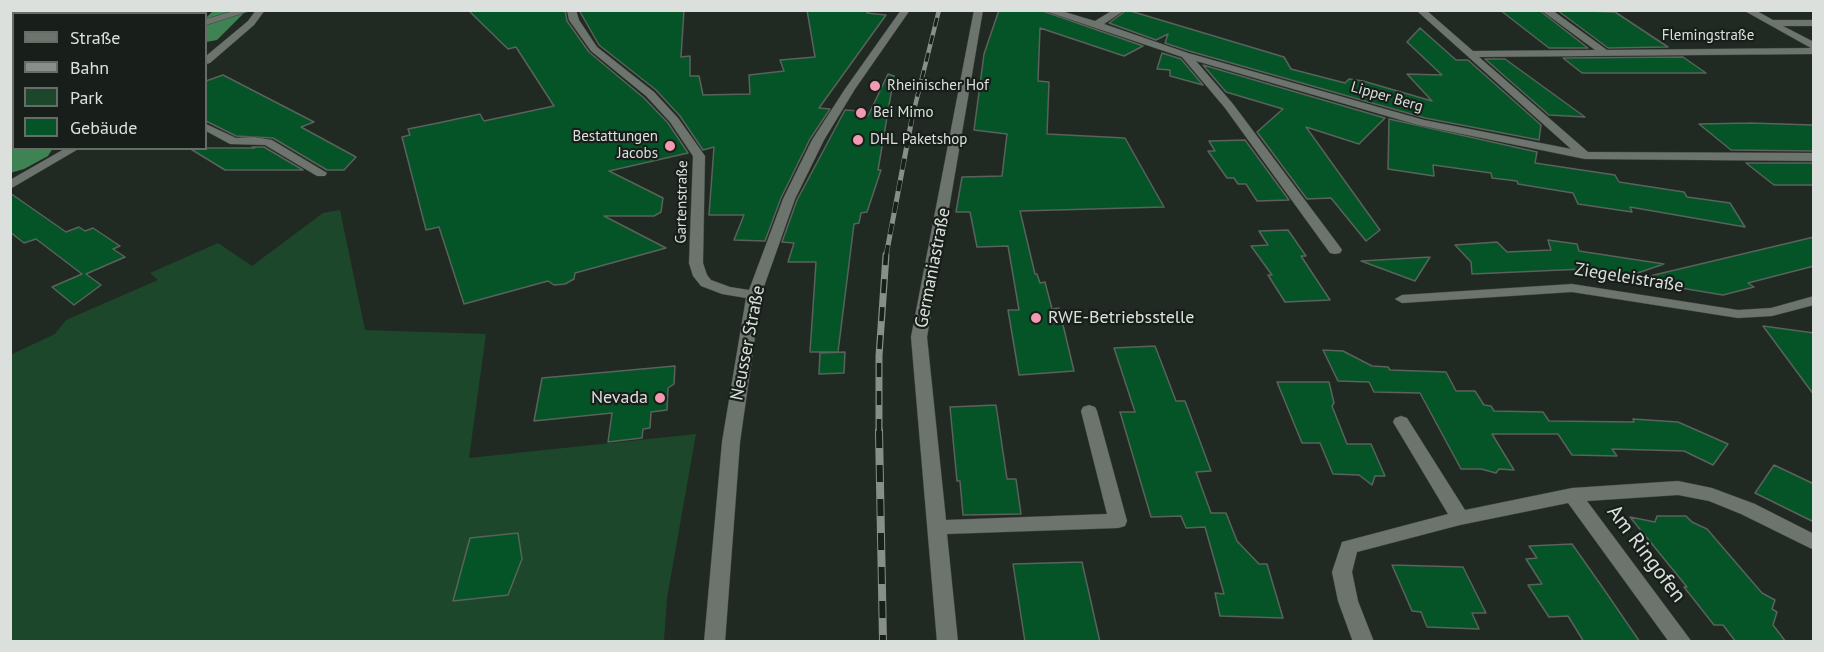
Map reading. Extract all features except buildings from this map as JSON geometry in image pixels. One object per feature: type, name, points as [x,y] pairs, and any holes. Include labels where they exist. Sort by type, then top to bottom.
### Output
[{"type":"street","points":[[207,22],[249,10]]},
{"type":"street","points":[[207,60],[251,22],[261,10]]},
{"type":"street","name":"Gartenstraße","points":[[571,10],[574,20],[594,49],[650,94],[674,120],[699,156],[696,263],[700,276],[706,283],[727,291],[754,295]]},
{"type":"street","name":"Neusser Straße","points":[[714,642],[731,441],[754,295],[789,199],[819,140],[850,89],[906,10]]},
{"type":"street","name":"Germaniastraße","points":[[948,642],[942,596],[939,527],[919,337],[979,10]]},
{"type":"street","name":"Lipper Berg","points":[[1046,10],[1096,24],[1185,55],[1422,123],[1585,155],[1814,157]]},
{"type":"street","points":[[1096,24],[1121,10]]},
{"type":"street","points":[[1420,10],[1585,155]]},
{"type":"street","points":[[1545,10],[1603,51]]},
{"type":"street","name":"Flemingstraße","points":[[1747,10],[1814,49]]},
{"type":"street","name":"Flemingstraße","points":[[1770,23],[1814,23]]},
{"type":"street","name":"Flemingstraße","points":[[1469,54],[1814,49]]},
{"type":"street","points":[[1185,55],[1229,106],[1335,250]]},
{"type":"street","points":[[207,127],[234,142],[254,140],[268,142],[321,173]]},
{"type":"street","points":[[10,185],[71,150]]},
{"type":"street","name":"Ziegeleistraße","points":[[1402,299],[1572,288],[1738,314],[1772,312],[1813,300]]},
{"type":"street","points":[[939,527],[1118,521],[1089,411]]},
{"type":"street","points":[[1401,422],[1460,518]]},
{"type":"street","name":"Am Ringofen","points":[[1364,642],[1348,601],[1342,572],[1349,547],[1460,518],[1572,495],[1678,488],[1712,495],[1748,509],[1814,543]]},
{"type":"street","name":"Am Ringofen","points":[[1572,495],[1682,642]]},
{"type":"green space","points":[[340,210],[365,330],[486,334],[469,458],[696,434],[667,598],[664,641],[11,641],[10,355],[55,334],[66,320],[158,280],[150,273],[218,243],[252,266],[323,213]]},
{"type":"waterway","points":[[207,32],[233,10]]},
{"type":"waterway","points":[[10,161],[30,150]]},
{"type":"railway","points":[[913,114],[939,10]]},
{"type":"railway","points":[[886,256],[913,113]]},
{"type":"railway","points":[[879,431],[879,356],[886,255]]},
{"type":"railway","points":[[879,431],[883,642]]},
{"type":"place","name":"Rheinischer Hof","points":[[875,86]]},
{"type":"place","name":"Bei Mimo","points":[[861,113]]},
{"type":"place","name":"DHL Paketshop","points":[[858,140]]},
{"type":"place","name":"Bestattungen Jacobs","points":[[670,146]]},
{"type":"place","name":"RWE-Betriebsstelle","points":[[1036,318]]},
{"type":"place","name":"Nevada","points":[[660,398]]}]
